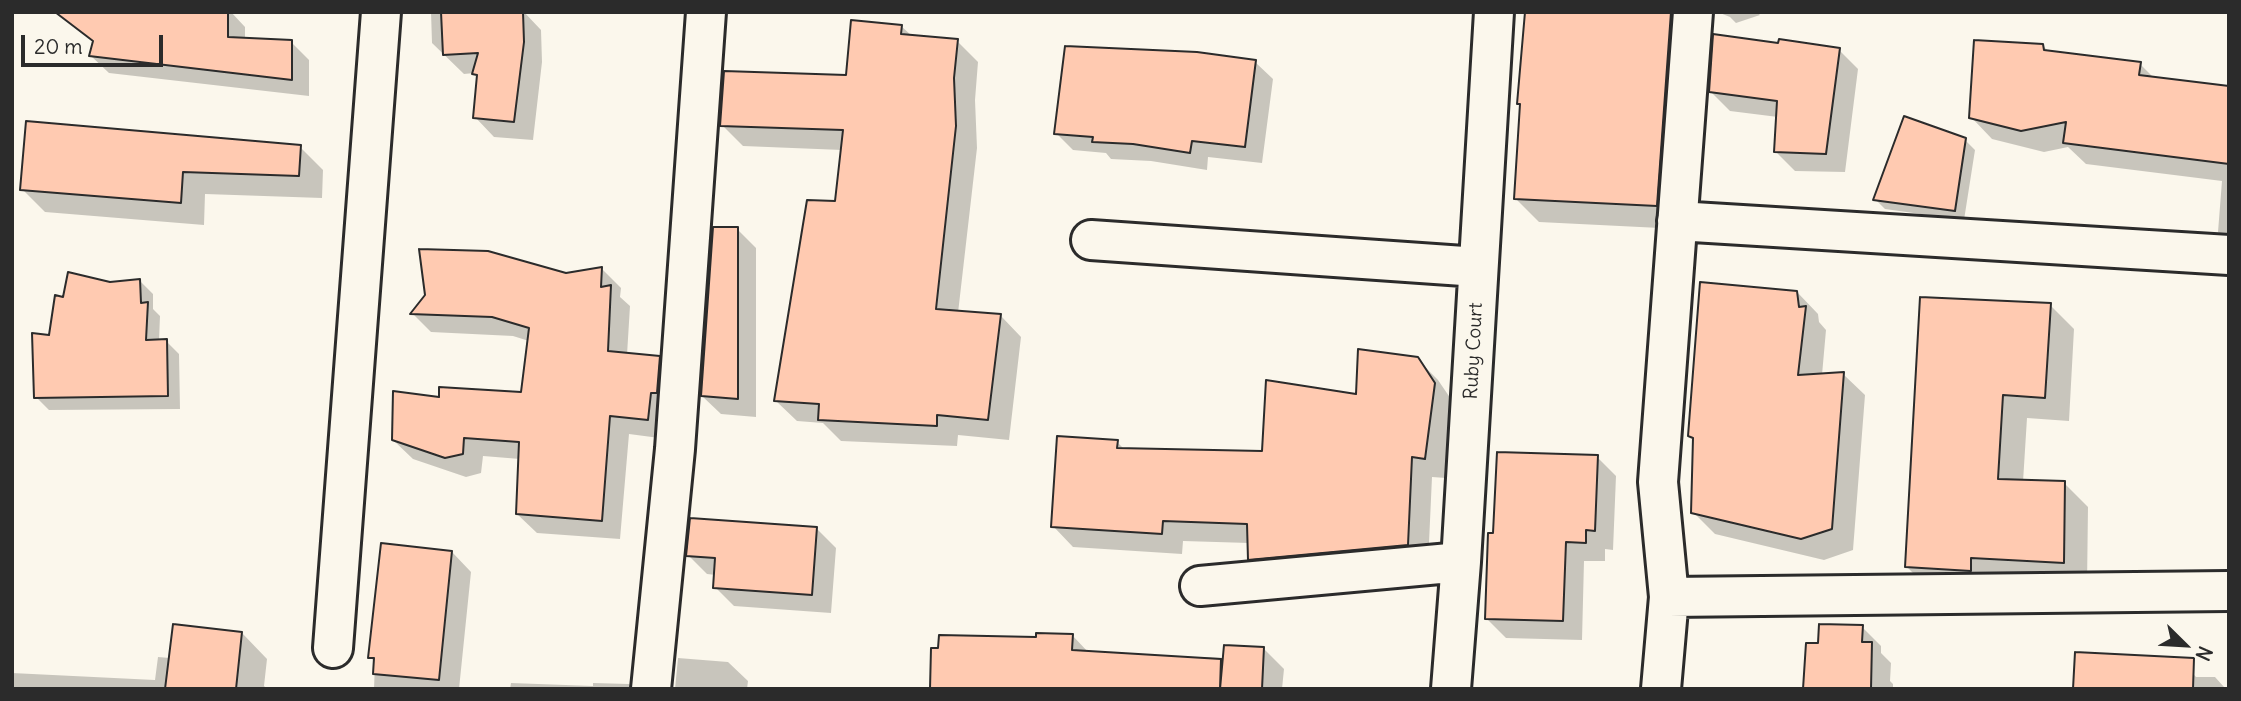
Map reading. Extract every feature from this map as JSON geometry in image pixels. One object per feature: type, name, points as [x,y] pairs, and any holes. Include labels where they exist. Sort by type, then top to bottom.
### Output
[{"type":"street","points":[[333,648],[382,12]]},
{"type":"street","points":[[651,689],[675,449],[706,12]]},
{"type":"street","name":"Ruby Court","points":[[1451,689],[1494,12]]},
{"type":"street","points":[[1661,689],[1669,597],[1658,482],[1693,12]]},
{"type":"street","points":[[1676,221],[2229,255]]},
{"type":"street","points":[[1091,240],[1478,267]]},
{"type":"street","points":[[1200,586],[1461,562]]},
{"type":"street","points":[[1669,597],[2229,591]]},
{"type":"building","points":[[55,12],[228,12],[228,37],[292,40],[292,80],[89,56],[93,41]]},
{"type":"building","points":[[441,12],[523,12],[524,42],[514,122],[473,118],[477,75],[472,74],[478,53],[443,55]]},
{"type":"building","points":[[1525,12],[1671,12],[1657,206],[1514,199],[1520,104],[1517,104]]},
{"type":"building","points":[[851,20],[902,25],[901,34],[958,39],[954,78],[956,126],[936,309],[1001,314],[988,420],[937,415],[937,426],[818,420],[819,404],[774,401],[807,200],[835,201],[843,130],[720,126],[724,71],[846,75]]},
{"type":"building","points":[[1713,34],[1778,43],[1779,39],[1840,48],[1826,154],[1774,152],[1777,101],[1709,92]]},
{"type":"building","points":[[1974,40],[2043,44],[2044,50],[2141,62],[2139,75],[2229,86],[2229,164],[2063,143],[2066,122],[2021,131],[1969,118]]},
{"type":"building","points":[[1065,46],[1197,52],[1256,60],[1245,147],[1192,141],[1190,153],[1133,144],[1092,142],[1093,137],[1054,134]]},
{"type":"building","points":[[1904,116],[1966,138],[1955,211],[1873,200]]},
{"type":"building","points":[[26,121],[301,145],[299,176],[183,172],[181,203],[20,190]]},
{"type":"building","points":[[713,227],[738,227],[738,399],[701,396]]},
{"type":"building","points":[[419,249],[488,251],[566,273],[602,267],[601,287],[611,285],[608,351],[660,356],[657,393],[651,393],[648,420],[610,416],[602,521],[516,514],[519,442],[464,438],[463,454],[445,458],[392,440],[393,391],[439,397],[439,387],[521,392],[529,328],[492,317],[410,314],[425,295]]},
{"type":"building","points":[[68,272],[110,282],[140,279],[141,303],[148,302],[146,340],[167,339],[168,396],[34,398],[32,333],[49,335],[55,295],[63,297]]},
{"type":"building","points":[[1700,282],[1797,291],[1799,307],[1806,306],[1798,375],[1844,372],[1832,529],[1801,539],[1691,513],[1693,438],[1688,436]]},
{"type":"building","points":[[1920,297],[2051,303],[2045,398],[2003,395],[1998,479],[2065,481],[2064,563],[1971,558],[1971,571],[1905,567]]},
{"type":"building","points":[[1358,349],[1418,357],[1435,383],[1425,459],[1412,457],[1408,545],[1248,560],[1247,524],[1163,521],[1162,534],[1051,527],[1057,436],[1118,440],[1117,448],[1262,451],[1266,380],[1356,394]]},
{"type":"building","points":[[1497,452],[1598,455],[1595,531],[1586,530],[1586,543],[1566,542],[1563,621],[1485,619],[1488,533],[1493,533]]},
{"type":"building","points":[[690,518],[817,527],[812,595],[713,588],[715,558],[686,556]]},
{"type":"building","points":[[381,543],[452,551],[439,680],[373,674],[374,658],[368,658]]},
{"type":"building","points":[[173,624],[242,632],[236,689],[165,689]]},
{"type":"building","points":[[1819,624],[1863,625],[1862,642],[1872,642],[1871,689],[1803,689],[1806,643],[1818,643]]},
{"type":"building","points":[[1036,633],[1073,634],[1072,650],[1221,659],[1220,689],[930,689],[931,648],[938,648],[939,635],[1036,637]]},
{"type":"building","points":[[1224,645],[1264,647],[1262,689],[1220,689]]},
{"type":"building","points":[[2075,652],[2194,658],[2193,689],[2073,689]]}]
